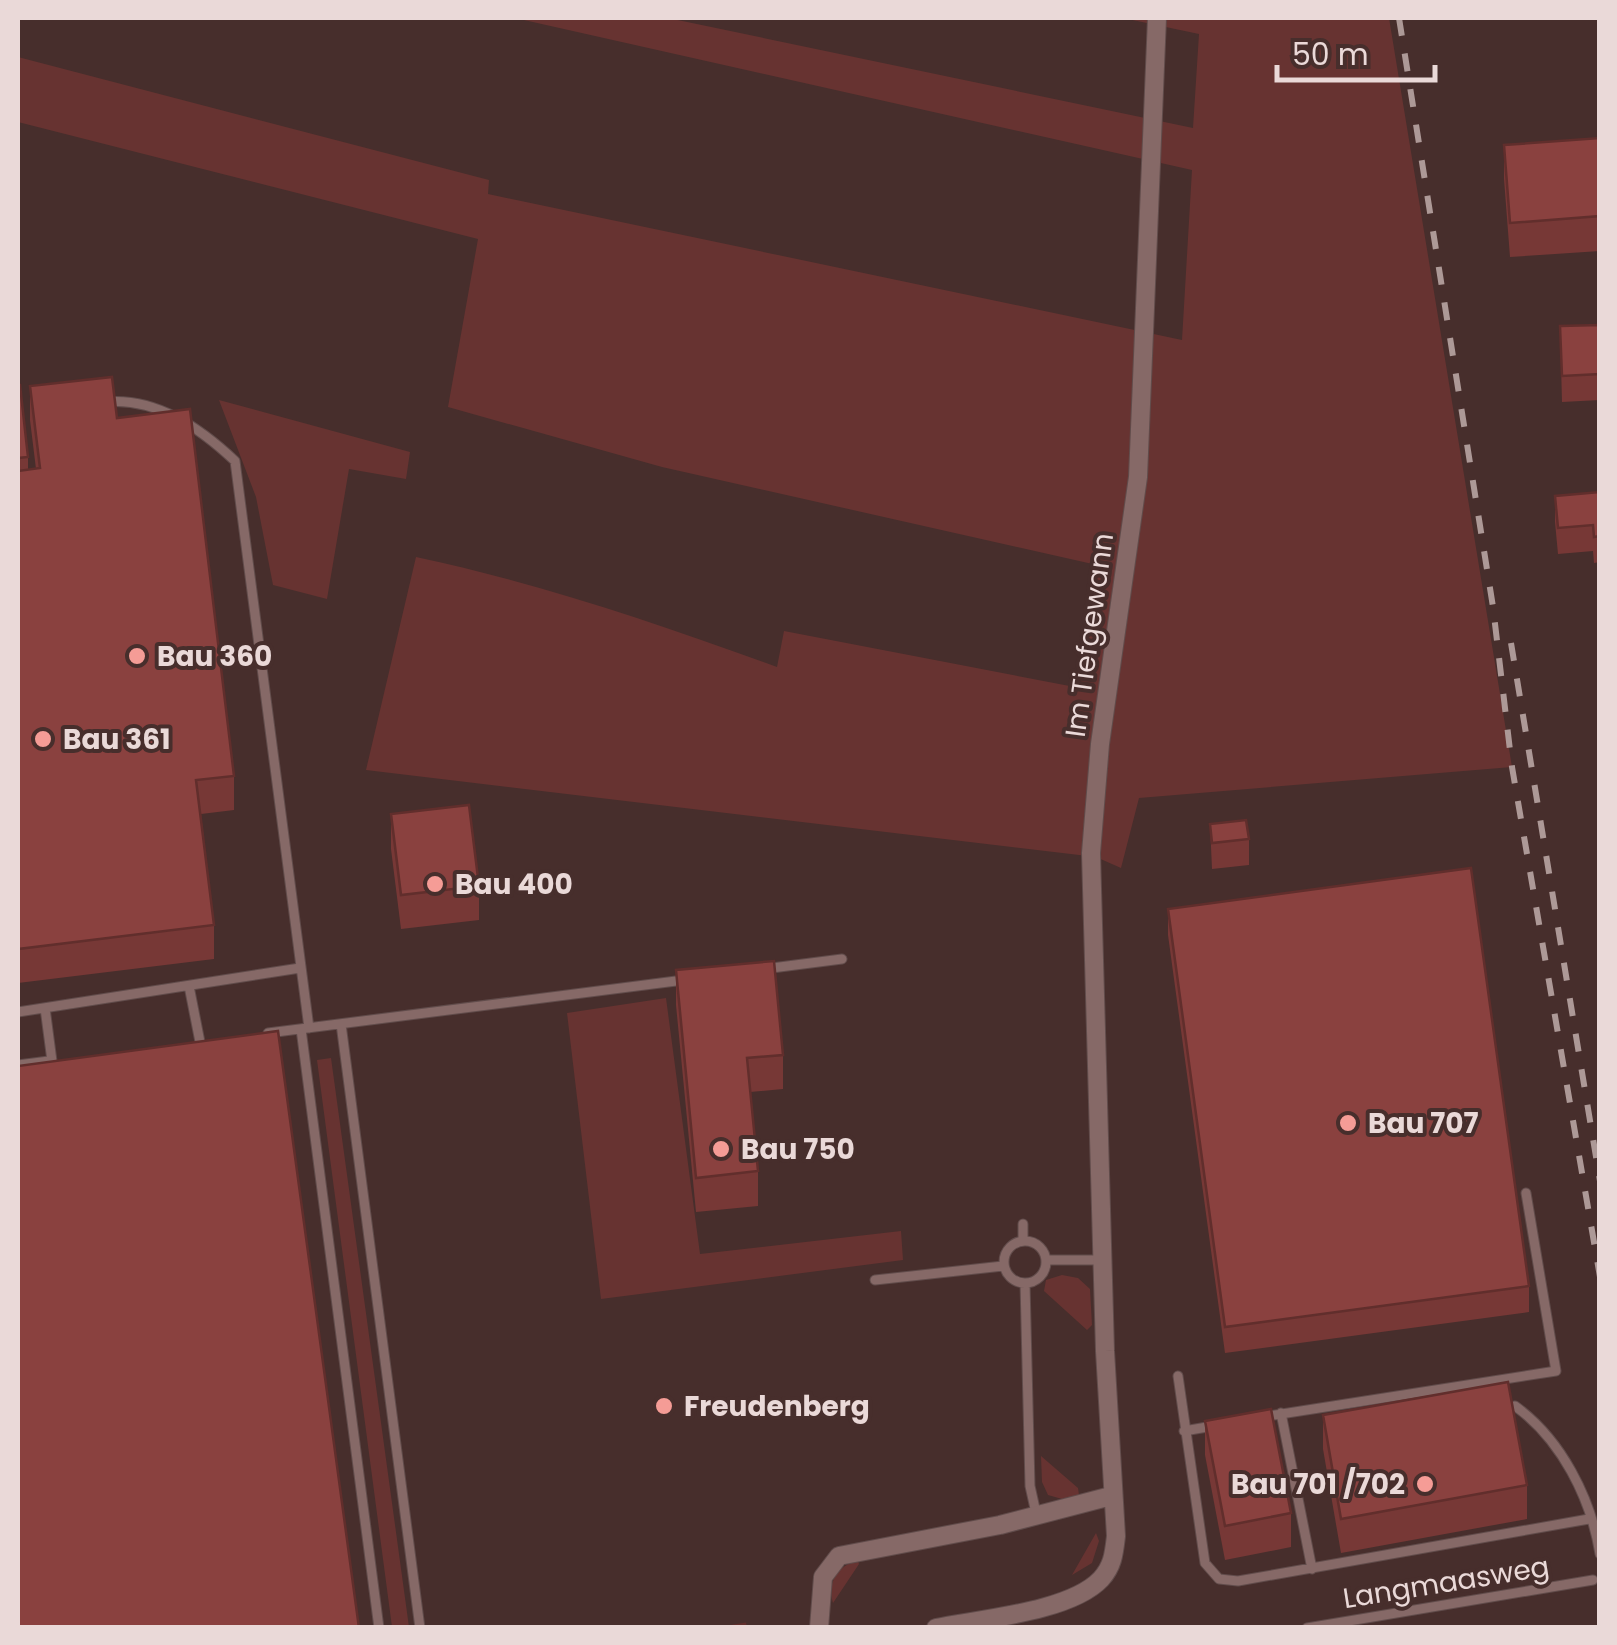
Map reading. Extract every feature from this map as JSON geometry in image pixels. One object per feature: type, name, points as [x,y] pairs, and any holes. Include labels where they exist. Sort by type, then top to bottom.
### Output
[{"type":"street","name":"Im Tiefgewann","points":[[936,1628],[1041,1607],[1099,1582],[1113,1562],[1116,1536],[1111,1496],[1092,853],[1100,744],[1138,477],[1157,18]]},
{"type":"street","points":[[810,1628],[819,1627],[823,1577],[839,1556],[1000,1525],[1111,1496]]},
{"type":"lane","points":[[86,404],[121,401],[176,416],[202,430],[235,461],[379,1628]]},
{"type":"lane","points":[[744,972],[842,959]]},
{"type":"lane","points":[[18,1012],[300,968]]},
{"type":"lane","points":[[259,1034],[704,977]]},
{"type":"lane","points":[[189,986],[200,1042]]},
{"type":"lane","points":[[45,1008],[52,1061]]},
{"type":"lane","points":[[342,1024],[420,1628]]},
{"type":"lane","points":[[182,1044],[220,1040]]},
{"type":"lane","points":[[18,1066],[70,1059]]},
{"type":"lane","points":[[1242,1420],[1556,1371],[1526,1193]]},
{"type":"lane","points":[[1023,1224],[1023,1240]]},
{"type":"lane","points":[[1023,1240],[1039,1246],[1046,1260],[1040,1276],[1025,1283],[1015,1281],[1003,1266],[1007,1248],[1023,1240]]},
{"type":"lane","points":[[1046,1260],[1103,1260]]},
{"type":"lane","points":[[876,1280],[1003,1266]]},
{"type":"lane","points":[[1025,1283],[1030,1486],[1036,1513]]},
{"type":"lane","points":[[1178,1376],[1206,1563],[1219,1578],[1238,1581],[1589,1519]]},
{"type":"lane","points":[[1515,1406],[1540,1424],[1563,1454],[1600,1554]]},
{"type":"lane","points":[[1281,1413],[1312,1569]]},
{"type":"lane","points":[[1184,1431],[1223,1424]]},
{"type":"lane","name":"Langmaasweg","points":[[1307,1628],[1592,1580]]},
{"type":"shaded area","points":[[515,18],[668,18],[1193,128],[1199,34],[1123,18],[1389,18],[1512,767],[1139,798],[1121,868],[1096,857],[366,770],[416,557],[598,606],[777,667],[784,631],[1080,688],[1097,565],[662,467],[448,407],[478,239],[18,122],[18,57],[489,180],[488,194],[1182,340],[1192,170]]},
{"type":"shaded area","points":[[219,400],[410,452],[406,479],[349,469],[327,599],[273,585],[256,497]]},
{"type":"shaded area","points":[[666,998],[700,1254],[901,1231],[903,1260],[601,1299],[567,1013]]},
{"type":"shaded area","points":[[331,1058],[409,1627],[392,1627],[317,1060]]},
{"type":"shaded area","points":[[1062,1275],[1078,1278],[1090,1289],[1092,1325],[1087,1330],[1044,1291],[1046,1280]]},
{"type":"shaded area","points":[[1041,1456],[1078,1488],[1079,1495],[1062,1499],[1048,1495],[1042,1482]]},
{"type":"shaded area","points":[[1096,1533],[1099,1541],[1092,1563],[1072,1575]]},
{"type":"shaded area","points":[[858,1561],[833,1603],[831,1589],[835,1576],[844,1566]]},
{"type":"building","points":[[1600,138],[1600,216],[1510,223],[1504,145]]},
{"type":"building","points":[[1600,325],[1600,374],[1562,376],[1560,326]]},
{"type":"building","name":"Bau 360","points":[[112,377],[117,418],[190,409],[234,776],[196,780],[214,925],[18,949],[18,471],[40,468],[30,386]]},
{"type":"building","points":[[18,385],[28,457],[18,458]]},
{"type":"building","points":[[1600,492],[1600,536],[1594,537],[1593,525],[1558,528],[1555,496]]},
{"type":"building","points":[[469,805],[479,886],[401,895],[391,814]]},
{"type":"building","points":[[1246,820],[1249,839],[1212,843],[1210,824]]},
{"type":"building","name":"Bau 707","points":[[1471,868],[1529,1286],[1225,1327],[1168,909]]},
{"type":"building","name":"Bau 750","points":[[774,961],[783,1055],[747,1058],[758,1171],[696,1178],[676,970]]},
{"type":"building","points":[[278,1031],[359,1628],[18,1628],[18,1066]]},
{"type":"building","name":"Bau 701 /702","points":[[1508,1382],[1527,1485],[1341,1519],[1323,1415]]},
{"type":"building","points":[[1271,1409],[1291,1513],[1225,1526],[1205,1421]]},
{"type":"railway","points":[[1399,18],[1493,607],[1512,767],[1600,1277]]},
{"type":"railway","points":[[1511,643],[1600,1181]]},
{"type":"place","name":"Bau 360","points":[[137,656]]},
{"type":"place","name":"Bau 361","points":[[43,739]]},
{"type":"place","name":"Bau 400","points":[[435,884]]},
{"type":"place","name":"Bau 707","points":[[1348,1123]]},
{"type":"place","name":"Bau 750","points":[[721,1149]]},
{"type":"place","name":"Freudenberg","points":[[664,1406]]},
{"type":"place","name":"Bau 701 /702","points":[[1425,1484]]}]
